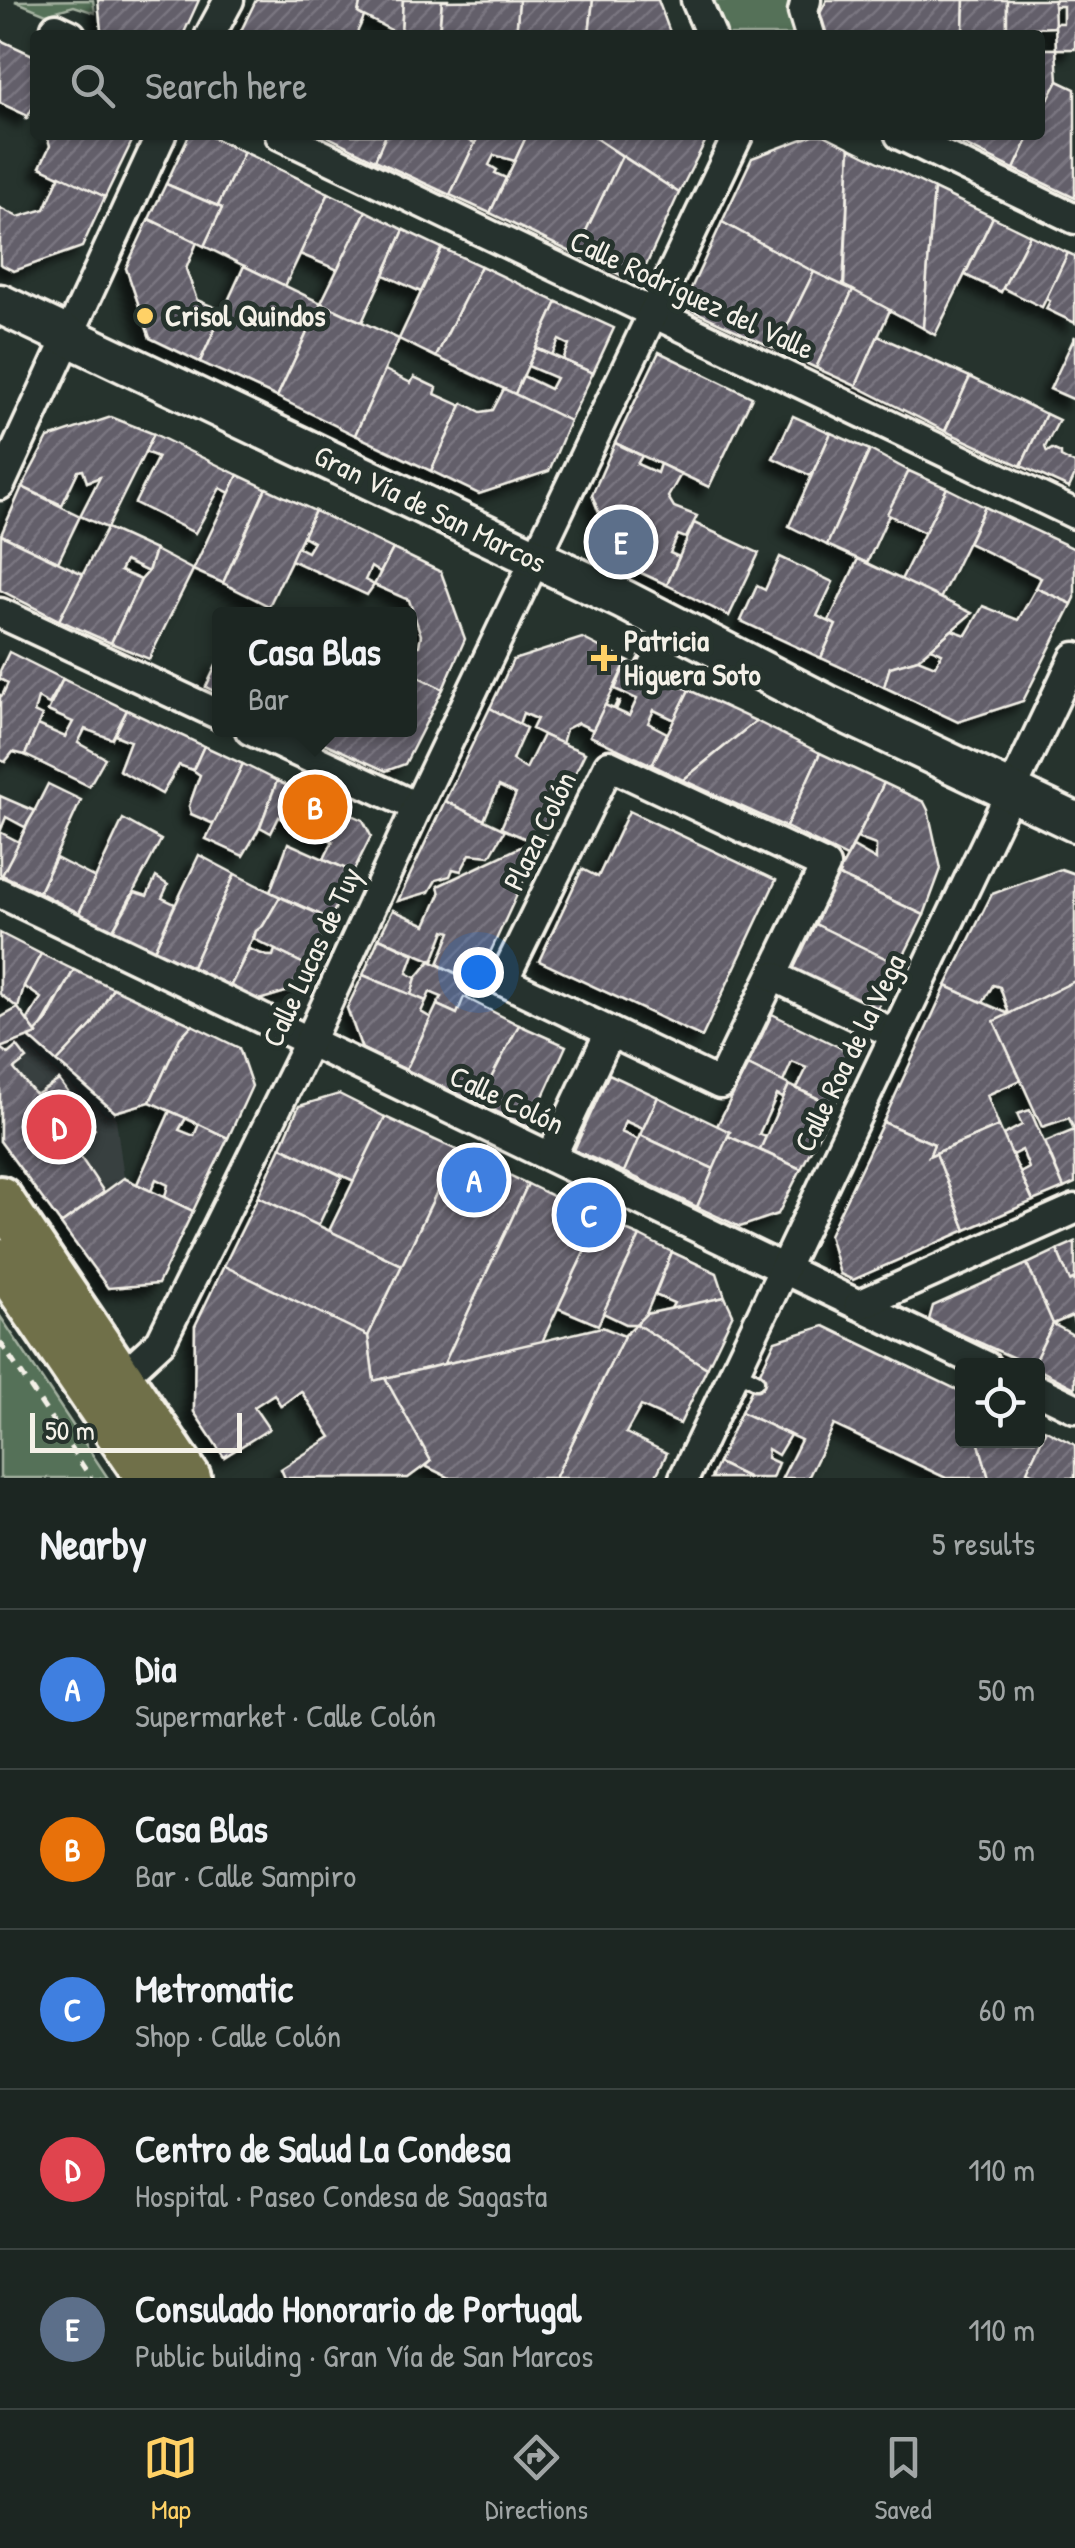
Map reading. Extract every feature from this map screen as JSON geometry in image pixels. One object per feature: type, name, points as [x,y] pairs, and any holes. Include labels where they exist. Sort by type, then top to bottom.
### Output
[{"type":"main road","points":[[0,1198],[112,1394],[148,1478]]},
{"type":"main road","points":[[0,1260],[112,1394],[190,1478]]},
{"type":"street","points":[[213,30],[229,0]]},
{"type":"street","points":[[696,0],[709,30]]},
{"type":"street","points":[[806,0],[803,12],[808,30]]},
{"type":"street","points":[[0,485],[158,140]]},
{"type":"street","name":"Calle Rodríguez del Valle","points":[[290,140],[1075,514]]},
{"type":"street","name":"Calle Lucas de Tuy","points":[[112,1394],[160,1341],[309,1042],[736,140]]},
{"type":"street","points":[[910,140],[1075,219]]},
{"type":"street","name":"Gran Vía de San Marcos","points":[[0,304],[1075,822]]},
{"type":"street","points":[[0,613],[212,711]]},
{"type":"street","name":"Calle Roa de la Vega","points":[[684,1478],[746,1376],[783,1268],[1075,657]]},
{"type":"street","points":[[265,737],[417,807]]},
{"type":"street","name":"Plaza Colón","points":[[609,765],[825,866],[720,1084],[610,1032],[503,981],[609,765]]},
{"type":"street","name":"Calle Colón","points":[[0,893],[970,1358]]},
{"type":"street","points":[[772,976],[895,1034]]},
{"type":"street","points":[[551,1157],[610,1032]]},
{"type":"street","points":[[859,1304],[1075,1209]]},
{"type":"street","points":[[1045,1393],[1075,1408]]},
{"type":"path","points":[[636,665],[644,650]]},
{"type":"path","points":[[614,709],[622,692]]},
{"type":"path","points":[[0,1342],[91,1478]]},
{"type":"shaded area","points":[[30,1038],[115,1112],[124,1178],[61,1224],[0,1141],[0,1048]]},
{"type":"green space","points":[[93,0],[95,13],[74,6],[46,14],[15,1]]},
{"type":"green space","points":[[711,0],[794,0],[793,30],[721,30]]},
{"type":"green space","points":[[0,1316],[108,1478],[0,1478]]},
{"type":"building","points":[[98,0],[199,0],[185,30],[101,30]]},
{"type":"building","points":[[256,0],[361,0],[358,13],[364,17],[358,30],[241,30]]},
{"type":"building","points":[[361,0],[403,0],[401,30],[391,30],[358,13]]},
{"type":"building","points":[[403,0],[449,0],[442,1],[439,30],[401,30]]},
{"type":"building","points":[[519,0],[593,0],[590,30],[516,30]]},
{"type":"building","points":[[519,0],[516,30],[439,30],[442,1]]},
{"type":"building","points":[[593,0],[658,0],[669,30],[590,30]]},
{"type":"building","points":[[827,0],[964,0],[963,30],[817,30],[817,19]]},
{"type":"building","points":[[964,0],[1007,0],[1007,30],[963,30]]},
{"type":"building","points":[[1007,0],[1054,0],[1055,27],[1007,30]]},
{"type":"building","points":[[1054,0],[1075,0],[1075,49],[1056,49],[1055,23],[1063,23],[1063,6],[1054,6]]},
{"type":"building","points":[[0,40],[30,54],[30,112],[26,120],[26,115],[0,103]]},
{"type":"building","points":[[1045,49],[1056,49],[1058,81],[1045,106]]},
{"type":"building","points":[[1058,81],[1075,89],[1075,198],[1014,169],[1028,140],[1045,140],[1045,106]]},
{"type":"building","points":[[48,140],[133,140],[105,197],[40,167],[50,146]]},
{"type":"building","points":[[187,140],[218,140],[244,152],[218,206],[166,184]]},
{"type":"building","points":[[335,140],[384,140],[375,160]]},
{"type":"building","points":[[384,140],[475,143],[450,195],[375,160]]},
{"type":"building","points":[[477,140],[525,140],[515,161],[494,155],[489,165],[506,178],[490,213],[450,195]]},
{"type":"building","points":[[525,140],[598,140],[622,156],[575,254],[490,213]]},
{"type":"building","points":[[599,140],[706,140],[679,193]]},
{"type":"building","points":[[800,140],[834,140],[850,148],[843,288],[722,222],[752,158]]},
{"type":"building","points":[[962,140],[1028,140],[1014,169],[961,143]]},
{"type":"building","points":[[850,148],[934,189],[923,328],[844,286]]},
{"type":"building","points":[[244,152],[329,193],[285,286],[204,246]]},
{"type":"building","points":[[622,156],[679,193],[638,283],[575,254]]},
{"type":"building","points":[[60,175],[105,197],[82,247],[14,271],[0,264],[0,208],[18,217],[45,209]]},
{"type":"building","points":[[166,184],[222,208],[204,246],[149,219]]},
{"type":"building","points":[[934,189],[993,217],[935,335],[923,328]]},
{"type":"building","points":[[329,193],[366,211],[338,270],[300,254]]},
{"type":"building","points":[[366,211],[404,230],[362,322],[321,303]]},
{"type":"building","points":[[993,217],[1030,235],[1001,292],[965,275]]},
{"type":"building","points":[[149,219],[197,242],[186,269],[197,300],[223,311],[200,362],[150,338],[126,268]]},
{"type":"building","points":[[722,222],[814,272],[776,349],[683,306]]},
{"type":"building","points":[[404,230],[442,248],[421,292],[384,275]]},
{"type":"building","points":[[1030,235],[1068,253],[1042,307],[1003,288]]},
{"type":"building","points":[[442,248],[481,266],[436,357],[399,339]]},
{"type":"building","points":[[1068,253],[1075,256],[1075,323],[1046,309],[1050,301],[1046,299]]},
{"type":"building","points":[[244,266],[321,303],[277,397],[200,362]]},
{"type":"building","points":[[481,266],[557,302],[515,394],[436,357]]},
{"type":"building","points":[[814,272],[853,290],[816,368],[776,349]]},
{"type":"building","points":[[853,290],[890,310],[856,386],[816,368]]},
{"type":"building","points":[[557,302],[614,328],[593,373],[563,360],[569,345],[559,340],[552,355],[536,348]]},
{"type":"building","points":[[321,303],[399,339],[355,435],[277,397]]},
{"type":"building","points":[[878,336],[970,377],[945,431],[856,386]]},
{"type":"building","points":[[1075,336],[1075,400],[1050,389]]},
{"type":"building","points":[[536,348],[593,373],[570,421],[515,394],[523,376],[550,389],[556,378],[528,366]]},
{"type":"building","points":[[659,352],[752,397],[709,487],[615,443]]},
{"type":"building","points":[[385,370],[411,383],[414,377],[437,388],[435,394],[462,406],[431,471],[355,435]]},
{"type":"building","points":[[970,377],[1046,414],[1021,466],[945,431]]},
{"type":"building","points":[[504,389],[570,421],[549,471],[479,494],[431,471],[463,403],[481,412],[493,410]]},
{"type":"building","points":[[1046,414],[1059,420],[1045,447],[1047,452],[1052,449],[1075,464],[1069,488],[1021,466]]},
{"type":"building","points":[[793,416],[831,433],[811,476],[773,458]]},
{"type":"building","points":[[111,417],[154,434],[107,528],[80,516],[100,477],[87,482],[83,470],[78,471],[62,505],[22,487],[48,438]]},
{"type":"building","points":[[831,433],[870,450],[827,545],[789,526]]},
{"type":"building","points":[[154,434],[238,475],[230,493],[220,488],[195,533],[135,503],[158,457],[145,452]]},
{"type":"building","points":[[615,443],[642,456],[637,464],[657,473],[660,464],[681,474],[668,497],[674,507],[697,516],[686,538],[678,535],[670,553],[679,557],[667,585],[618,562],[592,495]]},
{"type":"building","points":[[870,450],[909,471],[867,563],[827,545]]},
{"type":"building","points":[[909,471],[947,488],[925,533],[887,514]]},
{"type":"building","points":[[238,475],[266,488],[223,583],[193,570]]},
{"type":"building","points":[[22,487],[80,516],[58,562],[1,535]]},
{"type":"building","points":[[266,488],[315,511],[269,606],[223,583]]},
{"type":"building","points":[[947,488],[985,507],[940,599],[901,580]]},
{"type":"building","points":[[985,507],[1075,549],[1072,604],[1036,588],[1041,578],[968,543]]},
{"type":"building","points":[[315,511],[393,549],[380,573],[371,567],[365,580],[374,585],[367,595],[291,560],[297,547],[307,552],[313,542],[303,536]]},
{"type":"building","points":[[694,523],[759,553],[729,616],[667,585]]},
{"type":"building","points":[[107,528],[155,550],[148,572],[125,561],[120,571],[141,580],[111,643],[59,620]]},
{"type":"building","points":[[1,535],[83,574],[59,620],[0,590]]},
{"type":"building","points":[[393,549],[441,572],[465,639],[443,689],[417,676],[421,635],[417,607],[374,585]]},
{"type":"building","points":[[155,550],[193,570],[149,659],[111,643],[148,572]]},
{"type":"building","points":[[780,557],[833,582],[817,616],[836,625],[821,658],[741,621],[757,586],[765,590]]},
{"type":"building","points":[[858,559],[972,613],[918,659],[890,667],[884,687],[821,658],[836,625],[829,621]]},
{"type":"building","points":[[1036,588],[1072,604],[1023,701],[958,722],[884,687],[890,667],[918,659],[935,666],[942,653],[931,648],[952,630],[966,635],[983,606],[1018,620]]},
{"type":"building","points":[[582,638],[627,661],[593,730],[578,723],[566,729],[562,744],[532,729],[537,719],[523,713],[519,724],[490,708],[513,660]]},
{"type":"building","points":[[9,652],[63,679],[49,704],[38,698],[34,712],[42,716],[25,755],[13,752],[5,762],[0,760],[0,695],[8,683],[0,679],[0,671]]},
{"type":"building","points":[[627,661],[689,690],[675,720],[654,710],[648,723],[667,733],[652,765],[590,736],[605,705],[629,716],[637,699],[615,689]]},
{"type":"building","points":[[417,676],[443,689],[405,764],[386,771],[311,737],[417,737]]},
{"type":"building","points":[[63,679],[127,710],[112,739],[85,729],[78,743],[105,758],[89,786],[25,755],[38,725],[65,737],[73,722],[48,711]]},
{"type":"building","points":[[689,690],[756,721],[683,780],[652,765]]},
{"type":"building","points":[[490,708],[526,728],[512,760],[526,769],[543,735],[585,753],[540,845],[501,828],[516,794],[499,786],[484,820],[445,801]]},
{"type":"building","points":[[127,710],[204,746],[193,770],[179,765],[162,794],[119,770],[130,741],[115,735]]},
{"type":"building","points":[[756,721],[820,753],[786,827],[683,780]]},
{"type":"building","points":[[204,746],[243,764],[214,824],[191,814],[189,806],[200,775],[193,770]]},
{"type":"building","points":[[820,753],[884,783],[847,857],[786,827]]},
{"type":"building","points":[[243,764],[277,781],[260,827],[243,856],[206,839]]},
{"type":"building","points":[[277,781],[325,803],[312,832],[279,817],[271,833],[260,827]]},
{"type":"building","points":[[884,783],[924,802],[928,810],[941,869],[924,915],[837,875],[853,847],[876,860],[876,845],[857,838]]},
{"type":"building","points":[[48,784],[81,800],[39,892],[2,875]]},
{"type":"building","points":[[0,796],[35,811],[25,827],[6,817],[0,832]]},
{"type":"building","points":[[445,801],[505,830],[490,856],[470,854],[461,871],[453,869],[450,876],[436,880],[429,892],[398,901]]},
{"type":"building","points":[[325,803],[363,820],[371,836],[353,872],[324,859],[333,841],[312,832]]},
{"type":"building","points":[[629,811],[776,880],[702,1037],[539,961],[582,869],[598,877]]},
{"type":"building","points":[[123,819],[161,840],[113,930],[79,913]]},
{"type":"building","points":[[0,832],[19,842],[2,875],[0,874]]},
{"type":"building","points":[[531,842],[540,845],[476,983],[438,964],[451,932],[445,930],[433,961],[379,938],[393,910],[426,925],[440,894],[438,886]]},
{"type":"building","points":[[288,843],[353,872],[330,919],[270,892]]},
{"type":"building","points":[[199,855],[235,874],[192,967],[154,950]]},
{"type":"building","points":[[56,858],[95,878],[79,913],[39,892]]},
{"type":"building","points":[[1061,869],[1075,874],[1075,981],[1009,1014],[1000,987],[993,985],[983,1003],[946,986],[992,894]]},
{"type":"building","points":[[235,874],[280,897],[256,931],[230,987],[192,967]]},
{"type":"building","points":[[837,875],[924,915],[899,965],[815,924]]},
{"type":"building","points":[[156,877],[168,885],[162,898],[175,904],[154,950],[113,930],[135,892],[147,896]]},
{"type":"building","points":[[280,897],[330,919],[310,967],[254,939]]},
{"type":"building","points":[[815,924],[899,965],[876,1011],[792,970]]},
{"type":"building","points":[[0,933],[41,954],[24,986],[18,1008],[0,994]]},
{"type":"building","points":[[379,938],[414,954],[407,973],[416,978],[411,995],[363,975]]},
{"type":"building","points":[[249,949],[267,956],[273,956],[275,950],[310,967],[299,988],[259,1000],[230,987]]},
{"type":"building","points":[[41,954],[74,970],[37,1034],[27,1021],[41,998],[24,986]]},
{"type":"building","points":[[430,961],[476,983],[457,1014],[437,1005],[442,997],[430,992],[426,1001],[411,995],[416,978]]},
{"type":"building","points":[[74,970],[113,988],[92,1025],[57,1062],[30,1038],[47,1020]]},
{"type":"building","points":[[363,975],[426,1001],[421,1012],[431,1018],[406,1070],[362,1049],[347,1008]]},
{"type":"building","points":[[1075,981],[1075,1132],[1069,1118],[1042,1127],[994,1021]]},
{"type":"building","points":[[946,986],[1009,1014],[994,1021],[1021,1080],[987,1095],[999,1126],[929,1156],[934,1144],[883,1122]]},
{"type":"building","points":[[113,988],[192,1025],[180,1038],[150,1102],[115,1112],[57,1062],[92,1025]]},
{"type":"building","points":[[464,997],[519,1025],[478,1103],[406,1070],[437,1005],[457,1014]]},
{"type":"building","points":[[18,1008],[37,1034],[0,1048],[0,1018]]},
{"type":"building","points":[[772,1014],[857,1056],[834,1106],[797,1088],[807,1068],[792,1062],[783,1082],[748,1065]]},
{"type":"building","points":[[192,1025],[239,1048],[252,1086],[228,1138],[150,1102],[180,1038]]},
{"type":"building","points":[[519,1025],[566,1046],[529,1127],[478,1103]]},
{"type":"building","points":[[17,1046],[27,1059],[14,1069],[36,1095],[59,1080],[95,1129],[71,1143],[104,1192],[61,1224],[0,1141],[0,1048],[8,1054]]},
{"type":"building","points":[[748,1065],[789,1085],[783,1098],[777,1095],[759,1134],[766,1137],[760,1150],[728,1136],[730,1132],[717,1126]]},
{"type":"building","points":[[609,1074],[658,1097],[643,1129],[625,1121],[621,1132],[639,1140],[624,1172],[574,1150]]},
{"type":"building","points":[[789,1085],[834,1106],[801,1169],[760,1150]]},
{"type":"building","points":[[339,1094],[385,1117],[354,1181],[281,1147],[299,1106]]},
{"type":"building","points":[[658,1097],[730,1132],[714,1169],[640,1135]]},
{"type":"building","points":[[1030,1110],[1064,1188],[1033,1201],[1020,1173],[1029,1168],[1022,1150],[1012,1155],[1003,1135],[1022,1125],[1017,1114]]},
{"type":"building","points":[[170,1111],[186,1118],[179,1130],[194,1136],[199,1124],[228,1138],[193,1211],[165,1197],[168,1185],[156,1179],[151,1191],[137,1184]]},
{"type":"building","points":[[385,1117],[457,1150],[402,1265],[329,1231]]},
{"type":"building","points":[[883,1122],[934,1144],[929,1156],[936,1153],[966,1230],[853,1280],[840,1274],[829,1235]]},
{"type":"building","points":[[999,1126],[1033,1201],[966,1230],[936,1153]]},
{"type":"building","points":[[1074,1130],[1075,1183],[1064,1188],[1045,1142]]},
{"type":"building","points":[[640,1135],[714,1169],[697,1207],[624,1172]]},
{"type":"building","points":[[728,1136],[801,1169],[778,1214],[740,1227],[697,1207]]},
{"type":"building","points":[[281,1147],[342,1176],[318,1226],[258,1197]]},
{"type":"building","points":[[457,1150],[528,1184],[444,1364],[374,1381],[368,1336]]},
{"type":"building","points":[[124,1178],[193,1211],[158,1284],[108,1288],[61,1224]]},
{"type":"building","points":[[528,1184],[600,1219],[542,1342],[444,1364]]},
{"type":"building","points":[[258,1197],[402,1265],[368,1336],[224,1266]]},
{"type":"building","points":[[600,1219],[640,1236],[598,1325],[558,1308]]},
{"type":"building","points":[[640,1236],[672,1252],[646,1314],[636,1324],[626,1324],[603,1313]]},
{"type":"building","points":[[1075,1242],[1075,1282],[1070,1281],[1057,1250]]},
{"type":"building","points":[[1057,1250],[1070,1281],[1075,1282],[1075,1327],[1072,1316],[1053,1324],[1027,1264]]},
{"type":"building","points":[[672,1252],[717,1273],[725,1297],[670,1310],[674,1303],[655,1295]]},
{"type":"building","points":[[1027,1264],[1053,1324],[1036,1358],[1014,1358],[929,1320],[933,1306]]},
{"type":"building","points":[[224,1266],[368,1336],[374,1381],[385,1378],[431,1461],[408,1478],[285,1478],[281,1469],[331,1437],[301,1391],[281,1406],[274,1394],[254,1407],[269,1429],[224,1457],[194,1412],[195,1326]]},
{"type":"building","points":[[725,1297],[733,1314],[707,1368],[636,1324],[646,1314]]},
{"type":"building","points":[[636,1324],[707,1368],[680,1424],[641,1406],[626,1433],[667,1453],[655,1478],[555,1478],[624,1336]]},
{"type":"building","points":[[1053,1324],[1075,1336],[1075,1388],[1045,1373],[1045,1358],[1036,1358]]},
{"type":"building","points":[[824,1326],[955,1389],[955,1448],[980,1448],[989,1478],[946,1478],[834,1425],[808,1478],[782,1478],[801,1440],[741,1412],[775,1341]]},
{"type":"building","points":[[602,1327],[624,1336],[555,1478],[450,1478],[425,1466],[431,1461],[385,1378]]},
{"type":"building","points":[[741,1412],[790,1435],[778,1455],[768,1449],[767,1458],[778,1463],[772,1478],[749,1478],[718,1463]]},
{"type":"building","points":[[1045,1432],[1075,1445],[1075,1478],[1043,1478],[1027,1471],[1038,1448],[1045,1448]]},
{"type":"building","points":[[980,1448],[1038,1448],[1025,1478],[989,1478]]},
{"type":"building","points":[[718,1463],[749,1478],[711,1478]]},
{"type":"place","name":"Crisol Quindos","points":[[145,316]]},
{"type":"place","name":"Consulado Honorario de Portugal","points":[[621,542]]},
{"type":"place","name":"Patricia Higuera Soto","points":[[604,658]]},
{"type":"place","name":"Casa Blas","points":[[315,807]]},
{"type":"place","name":"Centro de Salud La Condesa","points":[[59,1127]]},
{"type":"place","name":"Dia","points":[[474,1180]]},
{"type":"place","name":"Metromatic","points":[[589,1215]]}]
